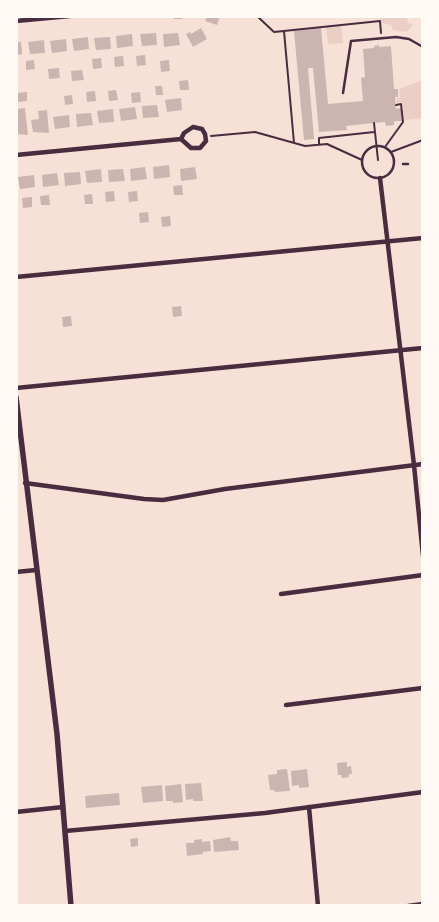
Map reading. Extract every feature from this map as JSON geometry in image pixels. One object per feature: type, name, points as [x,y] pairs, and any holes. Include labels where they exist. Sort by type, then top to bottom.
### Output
[{"type":"street","points":[[16,21],[70,16]]},
{"type":"street","points":[[174,16],[182,16]]},
{"type":"street","points":[[16,155],[181,139],[191,148],[197,149],[204,146],[206,137],[202,129],[193,127],[184,132],[181,139]]},
{"type":"street","points":[[380,178],[423,556]]},
{"type":"street","points":[[16,277],[423,238]]},
{"type":"street","points":[[16,388],[423,348]]},
{"type":"street","points":[[16,397],[57,734],[71,906]]},
{"type":"street","points":[[25,483],[163,500],[225,489],[423,464]]},
{"type":"street","points":[[16,572],[36,570]]},
{"type":"street","points":[[281,594],[423,575]]},
{"type":"street","points":[[286,705],[423,688]]},
{"type":"street","points":[[65,831],[192,821],[423,792]]},
{"type":"street","points":[[16,812],[63,807]]},
{"type":"street","points":[[309,807],[318,906]]},
{"type":"street","points":[[408,906],[423,904]]},
{"type":"lane","points":[[343,93],[351,41],[396,37],[409,39],[423,47]]},
{"type":"lane","points":[[376,146],[385,147],[394,156],[395,164],[392,170],[387,176],[380,178],[367,174],[363,168],[362,160],[365,153],[370,148],[376,146]]},
{"type":"lane","points":[[403,164],[408,164]]},
{"type":"path","points":[[257,16],[274,32],[380,21],[382,39]]},
{"type":"path","points":[[374,16],[374,22]]},
{"type":"path","points":[[284,31],[294,143]]},
{"type":"path","points":[[385,147],[403,122],[401,104],[396,104]]},
{"type":"path","points":[[374,123],[378,160]]},
{"type":"path","points":[[210,136],[255,132],[305,146],[328,144],[362,160]]},
{"type":"path","points":[[319,144],[319,138],[374,132]]},
{"type":"path","points":[[391,152],[423,140]]},
{"type":"shaded area","points":[[379,16],[407,16],[408,23],[412,24],[412,27],[406,32],[393,30],[391,25],[382,23]]},
{"type":"shaded area","points":[[341,26],[343,43],[328,44],[326,27]]},
{"type":"shaded area","points":[[423,80],[423,118],[404,120],[402,102],[397,103],[397,98],[400,98],[399,89]]},
{"type":"building","points":[[207,16],[220,16],[217,25],[205,21]]},
{"type":"building","points":[[201,28],[207,39],[193,47],[186,34],[190,32],[191,34]]},
{"type":"building","points":[[321,28],[328,104],[363,101],[361,78],[365,77],[363,49],[374,48],[374,46],[379,45],[379,47],[391,46],[394,89],[398,89],[398,97],[395,97],[396,109],[401,108],[402,121],[394,121],[394,125],[386,126],[385,122],[374,123],[346,126],[347,130],[319,132],[313,68],[308,68],[314,139],[304,140],[294,31]]},
{"type":"building","points":[[156,33],[157,45],[142,46],[140,34]]},
{"type":"building","points":[[178,33],[180,45],[164,47],[163,34]]},
{"type":"building","points":[[132,34],[133,46],[117,48],[116,36]]},
{"type":"building","points":[[88,37],[89,49],[74,51],[72,39]]},
{"type":"building","points":[[110,37],[111,49],[96,50],[94,38]]},
{"type":"building","points":[[66,39],[67,51],[52,53],[50,41]]},
{"type":"building","points":[[44,40],[45,53],[30,54],[28,42]]},
{"type":"building","points":[[21,42],[22,54],[16,55],[16,43]]},
{"type":"building","points":[[145,55],[146,65],[137,66],[136,56]]},
{"type":"building","points":[[123,56],[124,66],[115,67],[114,57]]},
{"type":"building","points":[[101,58],[102,68],[93,69],[92,59]]},
{"type":"building","points":[[34,60],[35,69],[26,70],[26,61]]},
{"type":"building","points":[[169,60],[170,71],[161,72],[160,61]]},
{"type":"building","points":[[59,68],[60,78],[49,79],[48,69]]},
{"type":"building","points":[[82,70],[84,80],[72,81],[71,71]]},
{"type":"building","points":[[188,80],[189,90],[180,90],[179,81]]},
{"type":"building","points":[[155,86],[162,86],[163,95],[156,95]]},
{"type":"building","points":[[116,90],[118,100],[109,101],[108,91]]},
{"type":"building","points":[[95,91],[96,101],[87,102],[86,92]]},
{"type":"building","points":[[27,92],[27,101],[18,102],[17,93]]},
{"type":"building","points":[[140,92],[141,102],[132,103],[131,93]]},
{"type":"building","points":[[72,95],[73,104],[65,105],[64,96]]},
{"type":"building","points":[[181,98],[182,110],[167,112],[165,100]]},
{"type":"building","points":[[157,105],[159,117],[143,118],[142,106]]},
{"type":"building","points":[[135,107],[137,119],[121,121],[119,109]]},
{"type":"building","points":[[25,108],[28,135],[16,134],[16,109]]},
{"type":"building","points":[[113,109],[114,122],[99,123],[97,111]]},
{"type":"building","points":[[47,110],[49,133],[33,132],[31,120],[39,119],[38,111]]},
{"type":"building","points":[[91,113],[93,125],[77,127],[76,114]]},
{"type":"building","points":[[69,115],[70,127],[55,129],[53,117]]},
{"type":"building","points":[[169,165],[170,177],[154,179],[153,167]]},
{"type":"building","points":[[145,167],[147,179],[131,181],[130,169]]},
{"type":"building","points":[[195,167],[197,179],[181,181],[180,169]]},
{"type":"building","points":[[101,169],[102,182],[87,183],[85,171]]},
{"type":"building","points":[[123,169],[125,181],[109,182],[108,170]]},
{"type":"building","points":[[80,172],[81,184],[65,186],[64,173]]},
{"type":"building","points":[[57,173],[59,185],[43,187],[42,175]]},
{"type":"building","points":[[34,175],[35,187],[20,189],[18,177]]},
{"type":"building","points":[[182,185],[183,195],[174,195],[173,186]]},
{"type":"building","points":[[114,191],[115,201],[106,202],[105,192]]},
{"type":"building","points":[[137,191],[138,201],[129,202],[128,192]]},
{"type":"building","points":[[92,194],[93,204],[85,204],[84,195]]},
{"type":"building","points":[[49,195],[50,205],[41,205],[40,196]]},
{"type":"building","points":[[32,197],[32,207],[23,208],[22,198]]},
{"type":"building","points":[[148,212],[149,222],[140,223],[139,213]]},
{"type":"building","points":[[170,216],[171,226],[162,227],[161,217]]},
{"type":"building","points":[[181,306],[182,316],[173,317],[172,307]]},
{"type":"building","points":[[71,316],[72,326],[63,327],[62,317]]},
{"type":"building","points":[[347,762],[347,767],[351,766],[352,774],[349,774],[349,777],[342,778],[341,775],[338,775],[337,763]]},
{"type":"building","points":[[287,769],[290,791],[275,792],[270,790],[268,775],[277,774],[277,770]]},
{"type":"building","points":[[307,769],[309,787],[299,788],[299,785],[292,786],[291,771]]},
{"type":"building","points":[[201,783],[203,801],[186,800],[185,784]]},
{"type":"building","points":[[181,784],[183,802],[173,803],[173,801],[166,801],[165,786]]},
{"type":"building","points":[[162,785],[163,801],[143,803],[141,787]]},
{"type":"building","points":[[119,793],[120,805],[86,808],[85,796]]},
{"type":"building","points":[[230,837],[231,841],[238,841],[239,850],[214,852],[213,840]]},
{"type":"building","points":[[138,838],[138,846],[131,847],[130,839]]},
{"type":"building","points":[[202,839],[202,842],[210,841],[211,851],[187,856],[186,843],[194,843],[194,840]]}]
